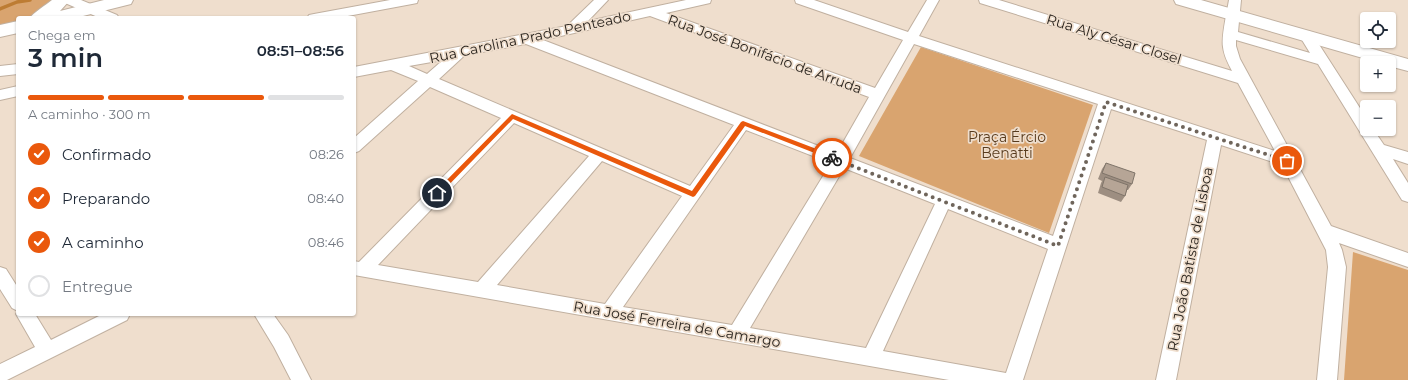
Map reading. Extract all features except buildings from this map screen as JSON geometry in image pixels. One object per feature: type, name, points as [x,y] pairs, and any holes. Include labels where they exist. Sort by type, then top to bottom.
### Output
[{"type":"main road","points":[[42,16],[47,14],[75,14],[125,0]]},
{"type":"main road","points":[[1182,0],[1232,4],[1360,39]]},
{"type":"main road","points":[[1232,4],[1263,23],[1408,65]]},
{"type":"main road","points":[[0,31],[16,27]]},
{"type":"main road","points":[[1393,48],[1408,52]]},
{"type":"street","points":[[70,0],[75,14],[94,16]]},
{"type":"street","points":[[325,16],[412,0]]},
{"type":"street","points":[[572,29],[602,0]]},
{"type":"street","name":"Rua Carolina Prado Penteado","points":[[356,72],[460,52],[705,0]]},
{"type":"street","points":[[801,0],[911,38],[1287,161]]},
{"type":"street","points":[[737,334],[840,161],[933,0]]},
{"type":"street","name":"Rua Aly César Closel","points":[[985,0],[1244,79]]},
{"type":"street","points":[[1232,4],[1229,46],[1233,59],[1334,250],[1337,267],[1327,380]]},
{"type":"street","name":"Rua José Bonifácio de Arruda","points":[[651,12],[878,95]]},
{"type":"street","points":[[1261,42],[1263,23]]},
{"type":"street","points":[[1230,34],[1322,61]]},
{"type":"street","points":[[1306,35],[1408,196]]},
{"type":"street","points":[[526,38],[1058,246]]},
{"type":"street","points":[[356,145],[460,52]]},
{"type":"street","points":[[393,65],[693,194]]},
{"type":"street","points":[[0,71],[16,69]]},
{"type":"street","points":[[0,95],[16,91]]},
{"type":"street","points":[[1013,380],[1106,102]]},
{"type":"street","points":[[358,268],[512,116]]},
{"type":"street","points":[[609,312],[743,123]]},
{"type":"street","name":"Rua João Batista de Lisboa","points":[[1166,380],[1215,138]]},
{"type":"street","points":[[1378,149],[1408,158]]},
{"type":"street","points":[[482,290],[599,154]]},
{"type":"street","points":[[871,357],[944,201]]},
{"type":"street","points":[[1325,231],[1408,260]]},
{"type":"street","name":"Rua José Ferreira de Camargo","points":[[358,268],[871,357],[920,373],[1000,380]]},
{"type":"street","points":[[0,274],[16,300]]},
{"type":"street","points":[[25,316],[47,350]]},
{"type":"street","points":[[0,374],[117,316]]},
{"type":"street","points":[[264,316],[281,341],[301,380]]},
{"type":"green space","points":[[0,0],[54,0],[34,16],[16,16],[16,24],[0,28]]},
{"type":"green space","name":"Praça Ércio Benatti","points":[[921,47],[1093,105],[1049,233],[859,156]]},
{"type":"green space","points":[[1353,252],[1408,270],[1408,380],[1344,380]]},
{"type":"waterway","points":[[0,9],[17,2],[30,0]]},
{"type":"way so far","points":[[832,158],[1058,246],[1106,102],[1287,161]]},
{"type":"route","points":[[437,193],[512,116],[693,194],[743,123],[832,158]]}]
